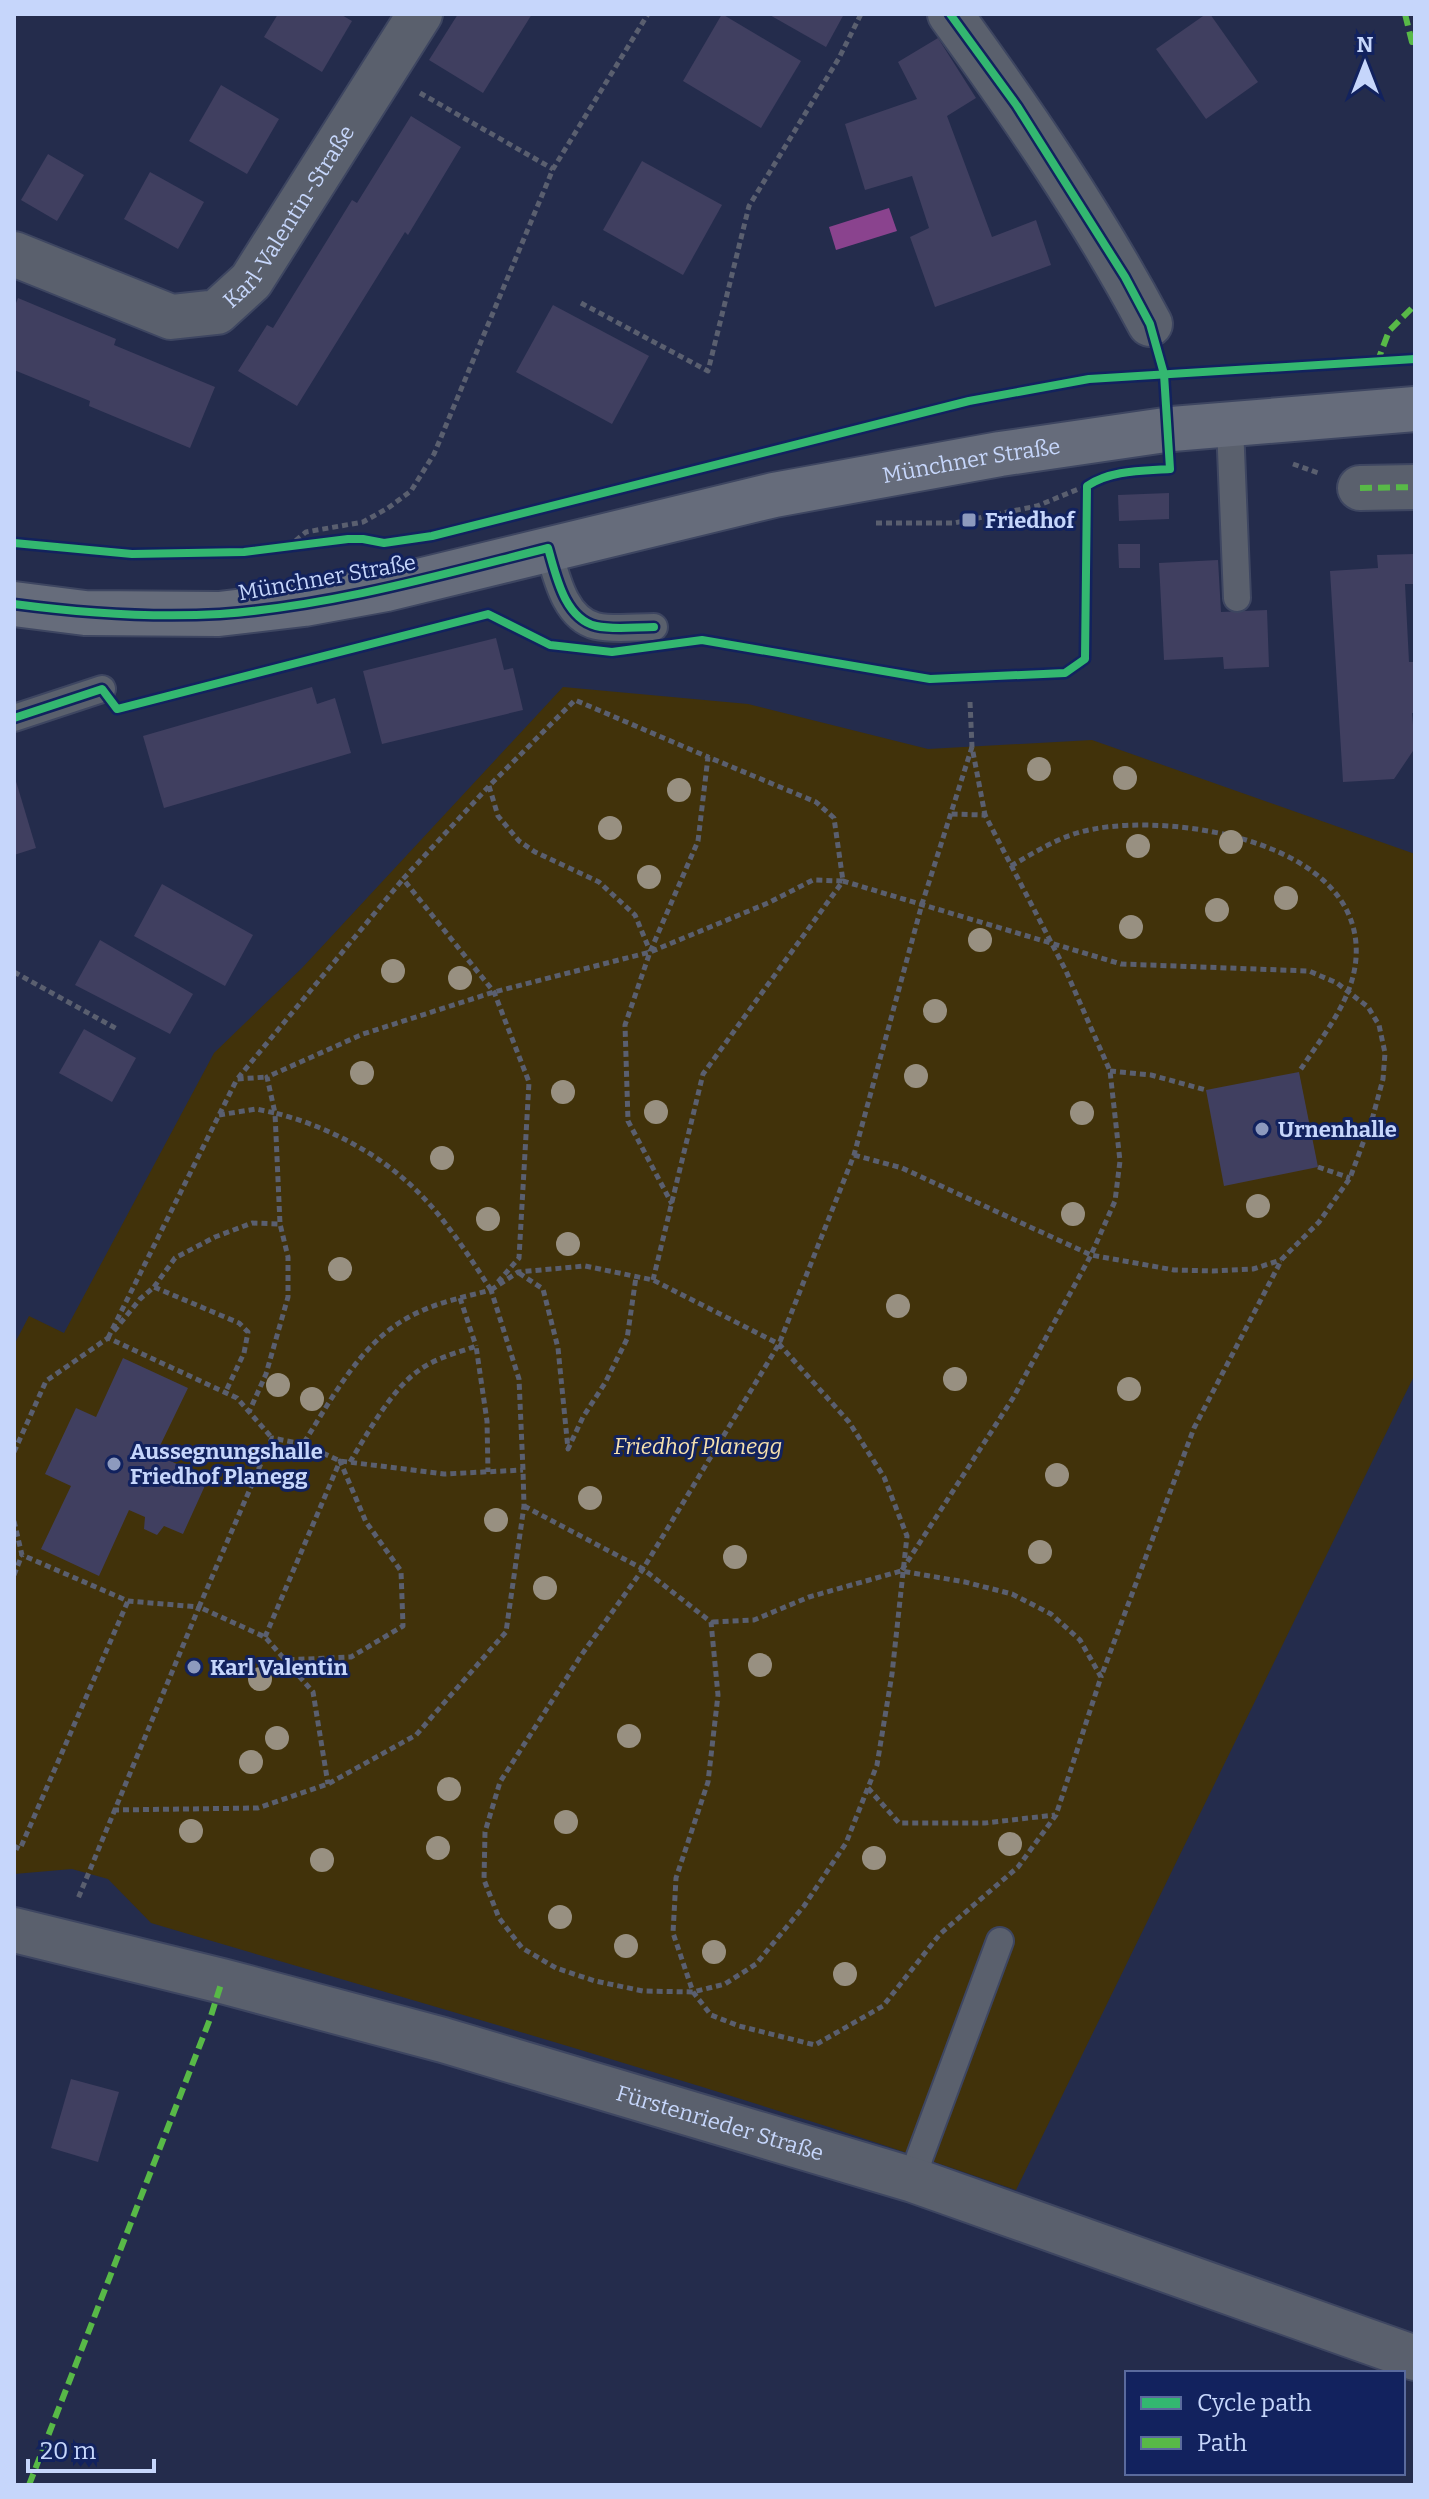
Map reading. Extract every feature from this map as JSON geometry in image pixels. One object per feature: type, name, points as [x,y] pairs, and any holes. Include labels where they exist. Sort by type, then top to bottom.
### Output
[{"type":"main road","name":"Münchner Straße","points":[[14,604],[85,613],[219,614],[304,604],[386,589],[774,495],[1000,454],[1172,429],[1415,409]]},
{"type":"street","name":"Karl-Valentin-Straße","points":[[14,254],[171,317],[217,312],[251,281],[420,14]]},
{"type":"street","points":[[950,14],[1017,106],[1125,277],[1150,324]]},
{"type":"street","points":[[1360,488],[1415,487]]},
{"type":"street","name":"Fürstenrieder Straße","points":[[14,1930],[443,2040],[913,2180],[1415,2358]]},
{"type":"lane","points":[[1230,426],[1237,598]]},
{"type":"lane","points":[[548,548],[560,589],[573,611],[595,626],[654,627]]},
{"type":"lane","points":[[14,718],[102,689]]},
{"type":"lane","points":[[913,2180],[1000,1941]]},
{"type":"path","points":[[288,547],[306,532],[363,522],[411,491],[434,454],[553,169],[648,14]]},
{"type":"path","points":[[581,303],[708,371],[749,206],[839,58],[861,14]]},
{"type":"path","points":[[384,73],[553,169]]},
{"type":"path","points":[[866,523],[954,523],[1037,506],[1087,486],[1087,502]]},
{"type":"path","points":[[108,1338],[237,1079],[403,879],[489,786],[575,700],[816,802],[834,818],[843,881],[703,1074],[653,1280]]},
{"type":"path","points":[[901,1571],[1013,1398],[1091,1255],[1115,1201],[1120,1161],[1110,1071],[1066,971],[985,815],[972,747],[970,702]]},
{"type":"path","points":[[303,1444],[352,1368],[379,1340],[408,1317],[491,1290],[518,1272],[585,1266],[653,1280],[779,1344],[849,1422],[884,1477],[907,1536],[892,1674],[877,1765],[846,1843],[804,1906],[756,1964],[725,1984],[693,1992],[643,1991],[595,1981],[556,1968],[522,1948],[499,1918],[484,1880],[485,1832],[500,1782],[580,1657],[643,1569],[779,1344],[854,1155],[922,904],[972,747]]},
{"type":"path","points":[[673,1205],[628,1121],[625,1025],[650,952],[698,841],[708,757]]},
{"type":"path","points":[[489,786],[498,816],[519,841],[535,852],[599,882],[635,915],[650,952]]},
{"type":"path","points":[[949,814],[985,815]]},
{"type":"path","points":[[1011,866],[1058,840],[1092,829],[1142,823],[1214,831],[1251,842],[1308,870],[1327,883],[1348,908],[1355,931],[1356,958],[1349,993],[1299,1072]]},
{"type":"path","points":[[403,879],[494,992],[529,1082],[519,1258],[491,1290]]},
{"type":"path","points":[[237,1079],[267,1077],[363,1034],[494,992],[650,952],[768,903],[813,880],[843,881],[1121,964],[1309,971],[1337,983],[1368,1007],[1379,1025],[1385,1053],[1383,1079],[1350,1178],[1319,1222],[1282,1259],[1194,1428],[1101,1677],[1056,1815],[1018,1867],[940,1934],[883,2006],[815,2045],[739,2026],[711,2015],[693,1992],[673,1933],[676,1878],[708,1782],[718,1695],[711,1622]]},
{"type":"path","points":[[14,972],[117,1029]]},
{"type":"path","points":[[1110,1071],[1151,1075],[1206,1090]]},
{"type":"path","points":[[249,1412],[266,1374],[288,1297],[288,1257],[280,1224],[275,1113],[267,1077]]},
{"type":"path","points":[[113,1810],[258,1808],[328,1784],[416,1735],[506,1632],[524,1506],[523,1470],[519,1379],[491,1290],[459,1240],[417,1191],[376,1159],[308,1121],[256,1109],[219,1115]]},
{"type":"path","points":[[854,1155],[902,1168],[1091,1255],[1174,1270],[1213,1271],[1253,1269],[1282,1259]]},
{"type":"path","points":[[1318,1167],[1350,1178]]},
{"type":"path","points":[[14,1452],[46,1381],[108,1338],[154,1287],[175,1258],[215,1237],[252,1223],[280,1224]]},
{"type":"path","points":[[518,1272],[543,1289],[558,1348],[568,1449],[627,1339],[636,1277]]},
{"type":"path","points":[[154,1287],[239,1323],[248,1332],[244,1353],[225,1393]]},
{"type":"path","points":[[460,1298],[476,1346],[487,1421],[488,1472]]},
{"type":"path","points":[[108,1338],[237,1398],[272,1438],[303,1444],[340,1461],[444,1474],[523,1470]]},
{"type":"path","points":[[350,1462],[375,1420],[416,1372],[441,1358],[476,1346]]},
{"type":"path","points":[[58,1941],[90,1873],[113,1810],[272,1438]]},
{"type":"path","points":[[265,1637],[340,1461]]},
{"type":"path","points":[[284,1660],[351,1657],[403,1626],[401,1571],[366,1522],[340,1461]]},
{"type":"path","points":[[524,1506],[643,1569],[711,1622],[754,1620],[809,1597],[901,1571],[1012,1594],[1051,1614],[1080,1640],[1101,1677]]},
{"type":"path","points":[[14,1521],[22,1555],[14,1575]]},
{"type":"path","points":[[22,1555],[128,1601],[199,1607],[265,1637],[313,1692],[328,1784]]},
{"type":"path","points":[[14,1846],[20,1849],[128,1601]]},
{"type":"path","points":[[868,1788],[899,1823],[985,1823],[1056,1815]]},
{"type":"green space","name":"Friedhof Planegg","points":[[563,687],[748,704],[928,749],[1092,740],[1415,854],[1415,1374],[1016,2190],[693,2084],[151,1923],[108,1879],[72,1869],[14,1874],[14,1345],[29,1316],[64,1333],[214,1053],[302,968]]},
{"type":"shaded area","points":[[889,208],[897,231],[836,250],[829,227]]},
{"type":"building","points":[[278,14],[340,14],[352,21],[322,72],[264,37]]},
{"type":"building","points":[[458,14],[532,14],[483,93],[429,60]]},
{"type":"building","points":[[722,14],[801,61],[761,128],[683,81]]},
{"type":"building","points":[[768,14],[844,14],[826,47]]},
{"type":"building","points":[[1210,14],[1258,82],[1206,119],[1156,49]]},
{"type":"building","points":[[938,38],[976,98],[947,116],[992,237],[1036,220],[1051,265],[935,307],[910,237],[929,228],[912,176],[865,190],[845,124],[917,99],[898,62]]},
{"type":"building","points":[[221,85],[279,119],[247,174],[189,141]]},
{"type":"building","points":[[411,116],[461,147],[297,406],[238,371],[267,325],[273,328],[352,200],[357,203]]},
{"type":"building","points":[[48,154],[84,175],[57,221],[21,200]]},
{"type":"building","points":[[642,161],[722,205],[683,275],[603,230]]},
{"type":"building","points":[[150,172],[204,202],[178,249],[124,219]]},
{"type":"building","points":[[18,298],[116,339],[114,345],[215,387],[190,448],[89,406],[90,401],[14,370],[14,308]]},
{"type":"building","points":[[553,305],[649,356],[612,424],[516,372]]},
{"type":"building","points":[[1169,493],[1169,519],[1119,521],[1118,495]]},
{"type":"building","points":[[1118,544],[1140,544],[1140,568],[1119,568]]},
{"type":"building","points":[[1415,554],[1415,584],[1405,584],[1409,662],[1415,662],[1415,713],[1412,713],[1415,748],[1394,779],[1343,782],[1330,571],[1378,568],[1377,555]]},
{"type":"building","points":[[1218,560],[1221,612],[1267,610],[1269,667],[1224,669],[1223,657],[1164,660],[1159,563]]},
{"type":"building","points":[[496,638],[504,670],[513,668],[523,710],[382,744],[363,671]]},
{"type":"building","points":[[312,687],[317,704],[335,698],[351,753],[164,808],[143,736]]},
{"type":"building","points":[[14,779],[36,848],[14,855]]},
{"type":"building","points":[[162,884],[253,935],[225,986],[134,936]]},
{"type":"building","points":[[100,940],[193,994],[170,1034],[75,985]]},
{"type":"building","points":[[84,1029],[136,1058],[112,1102],[59,1073]]},
{"type":"building","name":"Urnenhalle","points":[[1299,1072],[1318,1167],[1224,1186],[1206,1090]]},
{"type":"building","name":"Aussegnungshalle Friedhof Planegg","points":[[123,1358],[188,1388],[156,1454],[208,1479],[183,1534],[164,1526],[157,1535],[144,1529],[145,1517],[129,1510],[99,1576],[41,1549],[71,1486],[45,1474],[76,1408],[96,1417]]},
{"type":"building","points":[[71,2079],[119,2092],[98,2162],[51,2148]]},
{"type":"marked path","points":[[1405,14],[1412,42],[1415,40]]},
{"type":"marked path","points":[[1377,363],[1389,331],[1415,305]]},
{"type":"marked path","points":[[1360,488],[1415,487]]},
{"type":"marked path","points":[[29,2485],[222,1981]]},
{"type":"cycle path","points":[[14,718],[102,689],[117,709],[488,614],[550,645],[612,652],[702,640],[930,679],[1065,673],[1085,659],[1087,486],[1116,474],[1170,469],[1164,374],[1150,324],[1125,277],[1017,106],[950,14]]},
{"type":"cycle path","points":[[14,543],[132,554],[244,552],[348,539],[384,543],[432,536],[969,401],[1089,379],[1415,359]]},
{"type":"cycle path","points":[[14,604],[143,615],[262,610],[345,597],[548,548],[563,594],[576,614],[585,621],[610,628],[654,627]]},
{"type":"place","name":"Friedhof","points":[[969,520]]},
{"type":"place","name":"Urnenhalle","points":[[1262,1129]]},
{"type":"place","name":"Aussegnungshalle Friedhof Planegg","points":[[114,1464]]},
{"type":"place","name":"Karl Valentin","points":[[194,1667]]}]
